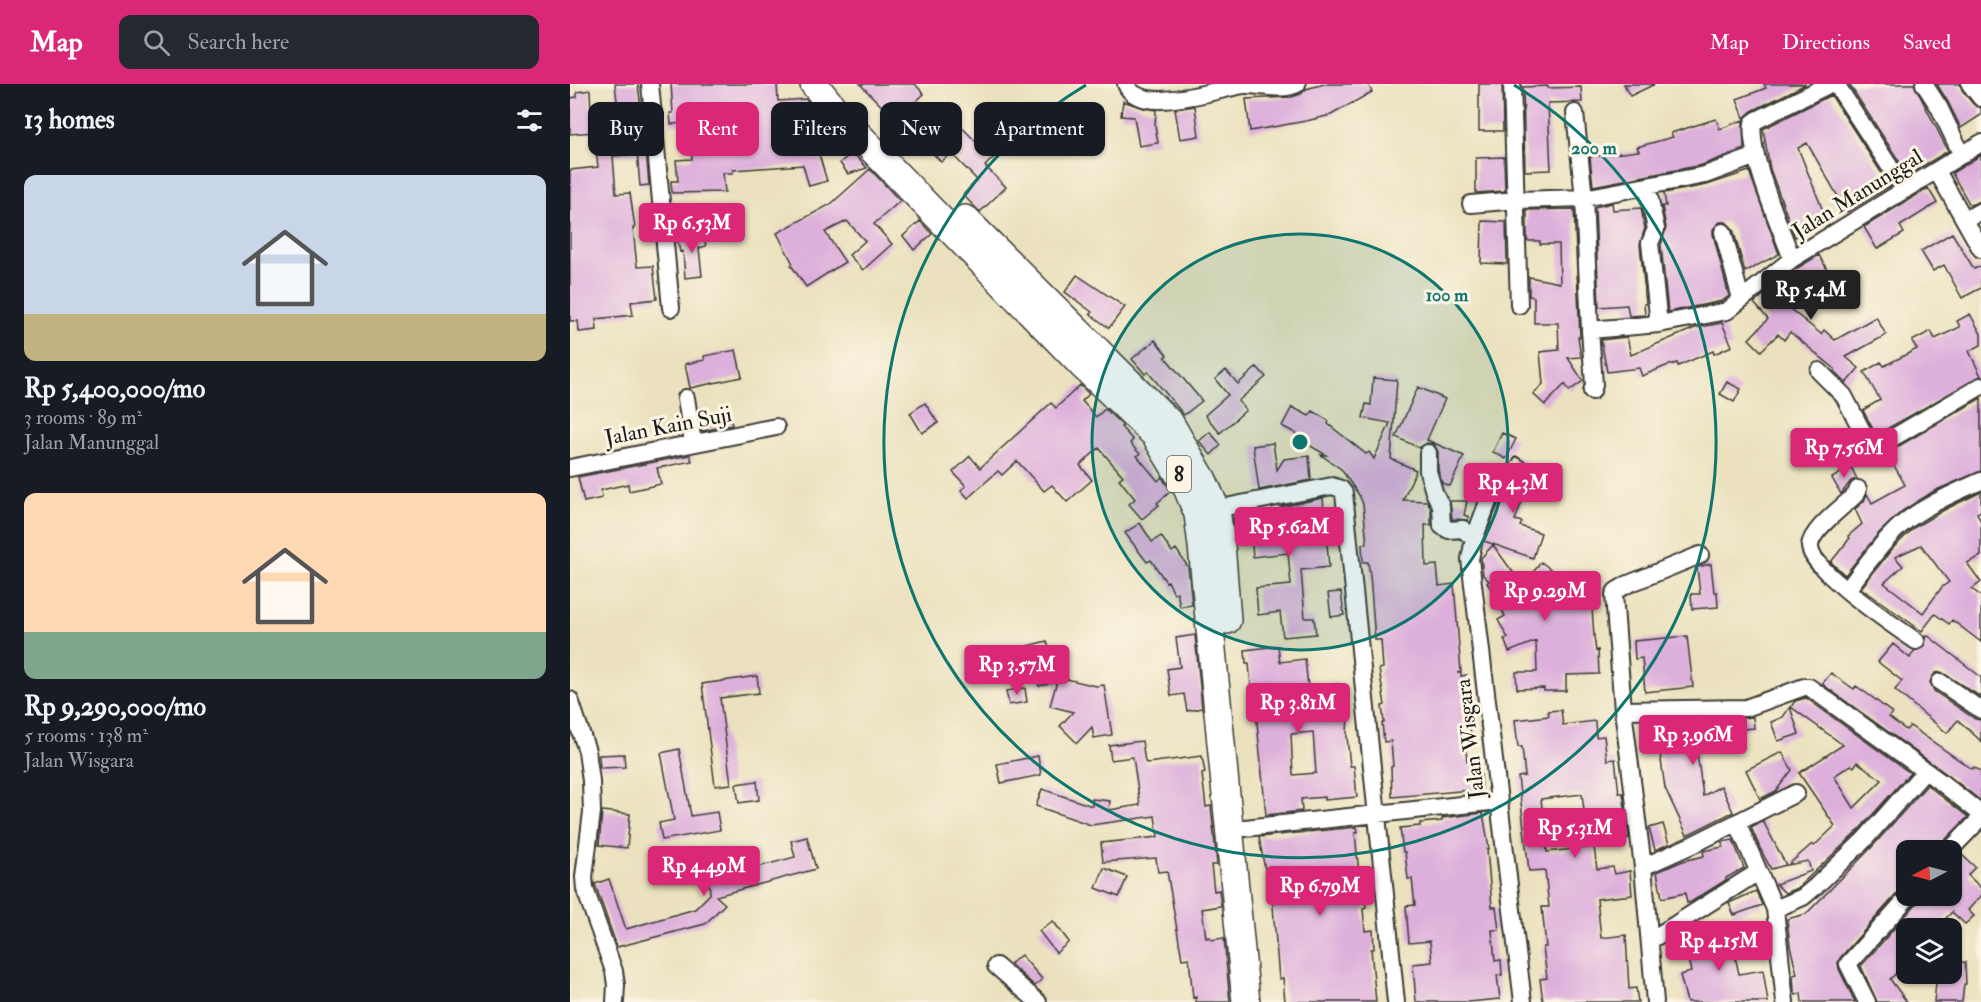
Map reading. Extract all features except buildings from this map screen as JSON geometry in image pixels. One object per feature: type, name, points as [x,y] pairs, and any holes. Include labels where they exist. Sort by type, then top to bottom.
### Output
[{"type":"highway","name":"8","points":[[814,84],[854,132],[1084,367],[1155,435],[1187,488],[1198,514],[1202,546],[1246,1002]]},
{"type":"highway","name":"8","points":[[836,84],[850,104],[1170,423],[1203,480],[1216,509],[1221,544],[1245,828],[1265,1002]]},
{"type":"street","points":[[650,84],[671,308]]},
{"type":"street","points":[[1126,84],[1136,97],[1164,100],[1178,100],[1243,85],[1286,88],[1297,84]]},
{"type":"street","points":[[1512,84],[1519,305]]},
{"type":"street","points":[[1792,260],[1756,156],[1753,128],[1757,120],[1830,84]]},
{"type":"street","points":[[1836,84],[1905,190]]},
{"type":"street","points":[[1924,84],[1939,107],[1962,155]]},
{"type":"street","points":[[1970,84],[1981,98]]},
{"type":"street","points":[[1575,113],[1584,198],[1594,385],[1592,391]]},
{"type":"street","name":"Jalan Manunggal","points":[[1590,330],[1659,324],[1727,311],[1792,260],[1981,142]]},
{"type":"street","points":[[1471,204],[1584,198],[1705,175],[1756,156]]},
{"type":"street","points":[[1937,171],[1981,249]]},
{"type":"street","points":[[1647,186],[1656,228],[1650,243],[1659,324]]},
{"type":"street","points":[[1965,220],[1981,211]]},
{"type":"street","points":[[1723,232],[1741,299]]},
{"type":"street","points":[[1818,371],[1844,396],[1872,450],[1981,387]]},
{"type":"street","points":[[686,398],[693,443]]},
{"type":"street","name":"Jalan Kain Suji","points":[[570,468],[776,427]]},
{"type":"street","points":[[1428,453],[1428,471],[1441,506],[1442,526],[1449,530],[1463,530],[1474,539]]},
{"type":"street","name":"Jalan Wisgara","points":[[1498,475],[1474,539],[1470,559],[1523,1002]]},
{"type":"street","points":[[1847,590],[1874,554],[1901,525],[1931,506],[1981,481]]},
{"type":"street","points":[[1216,509],[1332,486],[1341,489],[1344,493],[1396,1002]]},
{"type":"street","points":[[1858,489],[1850,501],[1823,525],[1813,538],[1810,546],[1813,554],[1819,563],[1847,590],[1916,640]]},
{"type":"street","points":[[1655,1002],[1643,867],[1623,710],[1614,595],[1626,585],[1700,555]]},
{"type":"street","points":[[1940,682],[1981,710]]},
{"type":"street","points":[[1623,710],[1746,708],[1809,687],[1965,799],[1981,816],[1959,840]]},
{"type":"street","points":[[570,700],[587,751],[591,780],[592,812],[584,878],[585,889],[614,971],[615,1002]]},
{"type":"street","points":[[1775,909],[1803,897],[1816,886],[1864,840],[1925,771]]},
{"type":"street","points":[[1643,867],[1796,793]]},
{"type":"street","points":[[1245,828],[1499,801]]},
{"type":"street","points":[[1737,822],[1775,909],[1785,1002]]},
{"type":"street","points":[[1651,940],[1758,872]]},
{"type":"street","points":[[1867,1002],[1848,964],[1901,906]]},
{"type":"street","points":[[996,966],[1038,1002]]}]
